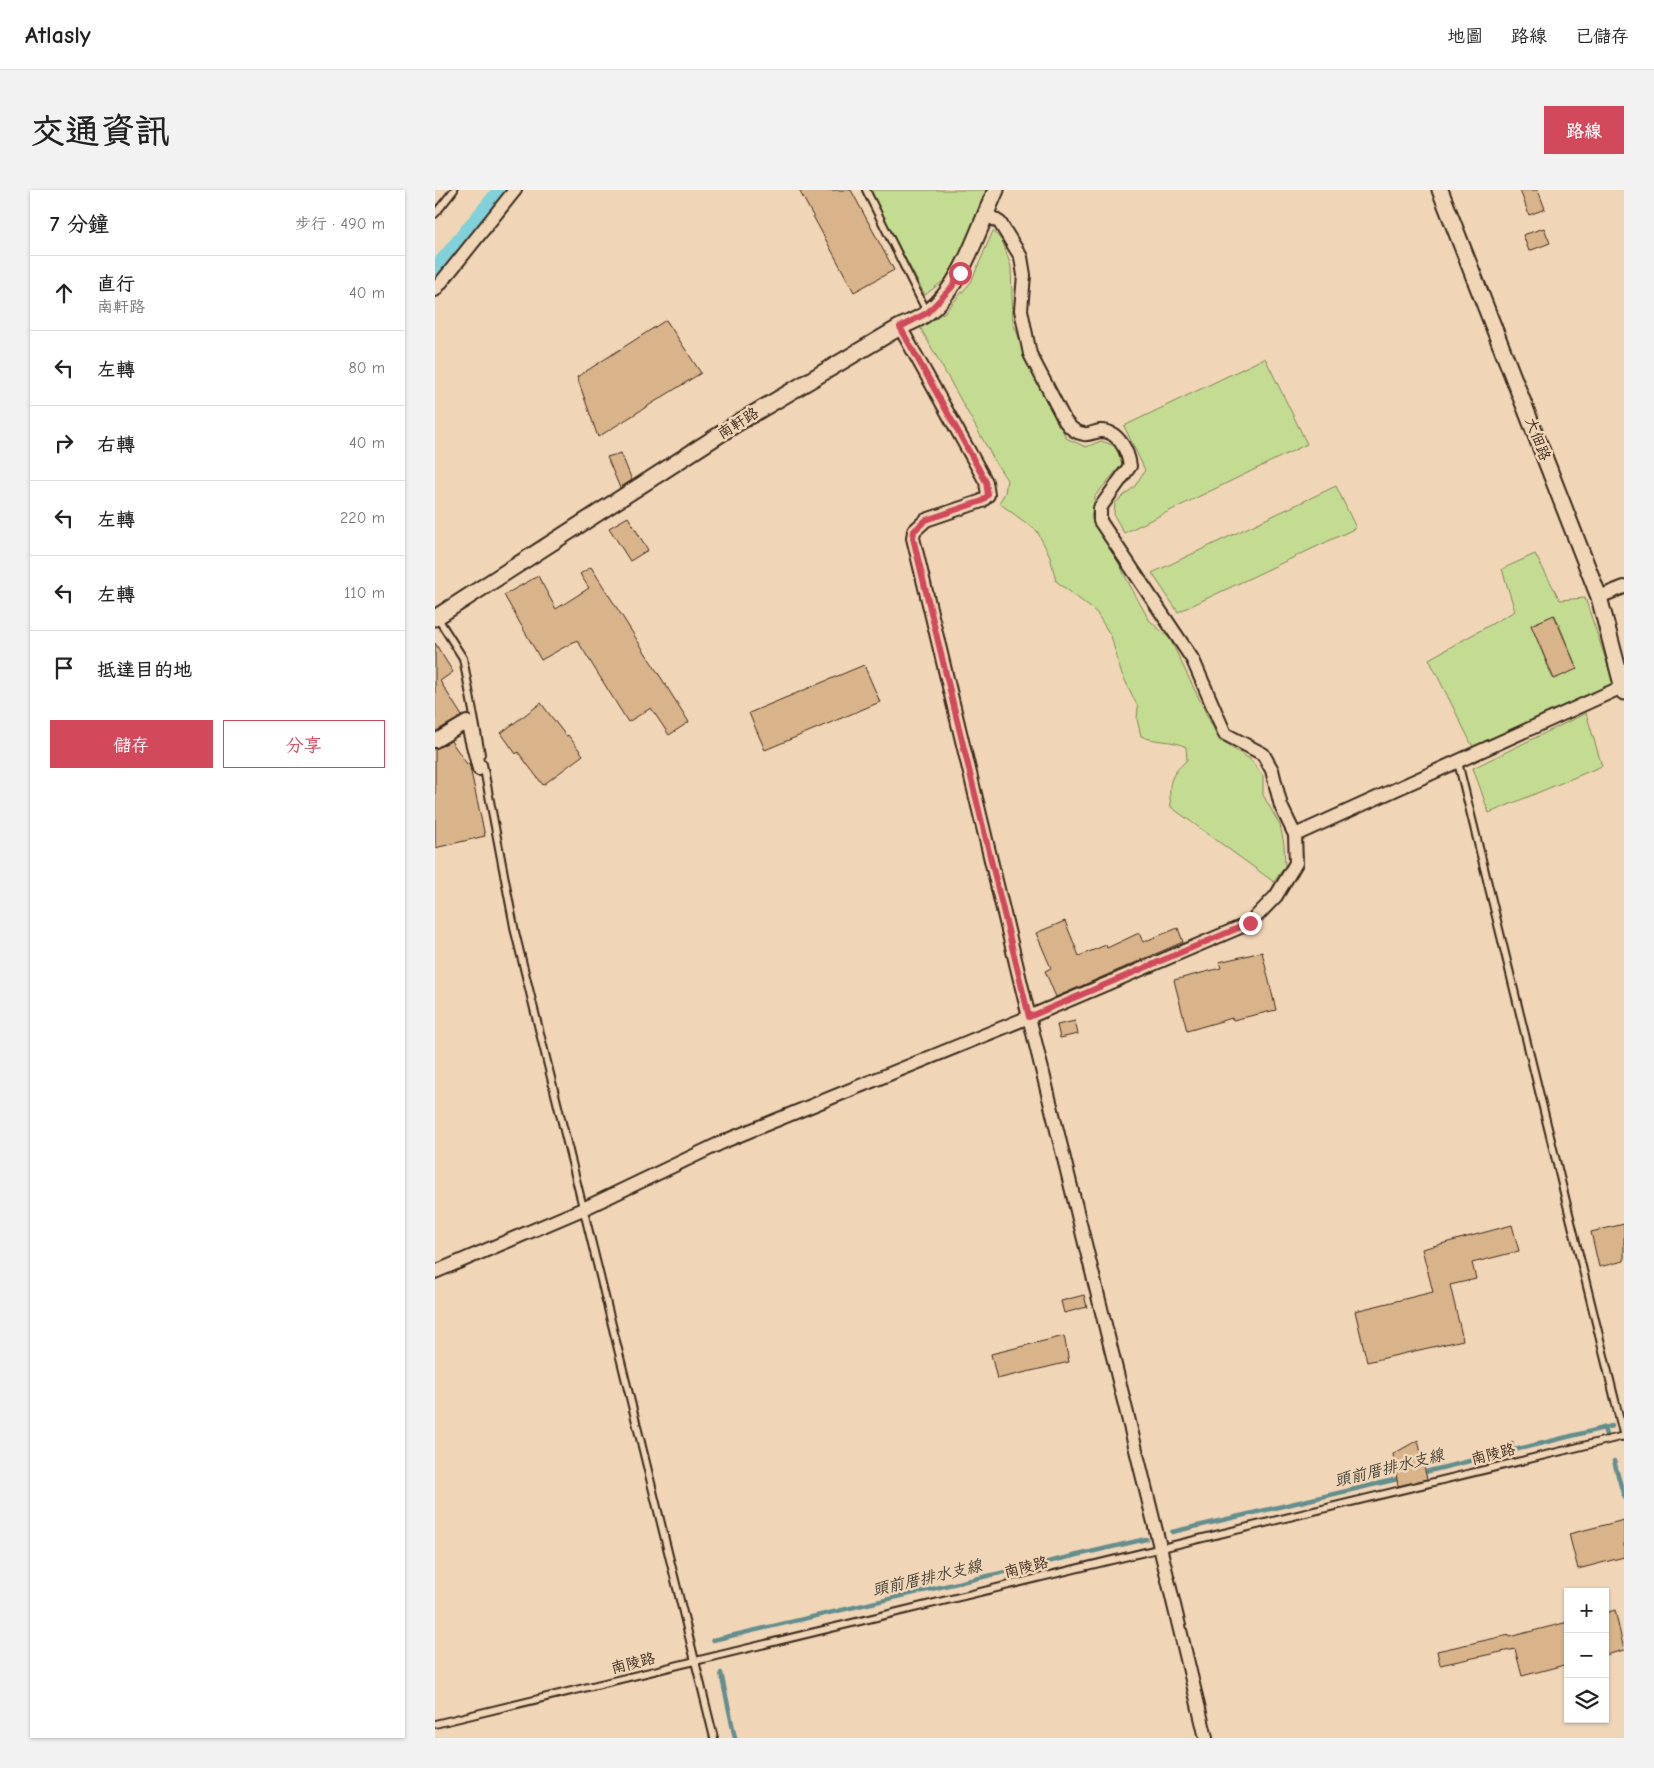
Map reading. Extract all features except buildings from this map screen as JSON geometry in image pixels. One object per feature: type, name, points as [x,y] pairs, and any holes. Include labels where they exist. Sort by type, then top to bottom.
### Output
[{"type":"street","points":[[435,290],[515,190]]},
{"type":"street","name":"南軒路","points":[[436,616],[736,424],[927,313],[952,287],[960,273],[995,190]]},
{"type":"street","name":"大佃路","points":[[1441,190],[1599,597],[1623,690]]},
{"type":"street","points":[[435,1272],[583,1209],[725,1141],[1029,1017],[1250,923],[1277,896],[1296,863],[1295,835],[1281,806],[1272,770],[1263,754],[1225,734],[1193,660],[1100,521],[1100,508],[1130,466],[1129,456],[1123,445],[1112,434],[1100,431],[1083,434],[1072,430],[1065,421],[1030,354],[1021,310],[1025,275],[1021,257],[1000,223],[985,213]]},
{"type":"street","points":[[900,327],[986,482],[988,495],[982,501],[926,520],[914,531],[913,538],[1206,1738]]},
{"type":"street","points":[[1599,597],[1624,587]]},
{"type":"street","points":[[1295,835],[1623,690]]},
{"type":"street","points":[[435,741],[467,722],[479,769]]},
{"type":"lane","points":[[435,214],[454,190]]},
{"type":"lane","points":[[866,190],[927,313]]},
{"type":"lane","points":[[436,616],[463,658],[515,932],[714,1738]]},
{"type":"lane","points":[[1459,762],[1624,1436]]},
{"type":"lane","name":"南陵路","points":[[435,1724],[1624,1436]]},
{"type":"green space","points":[[869,190],[987,190],[952,274],[925,295]]},
{"type":"green space","points":[[993,231],[1003,242],[1011,267],[1013,323],[1066,438],[1086,447],[1101,441],[1116,446],[1122,464],[1095,496],[1091,518],[1114,553],[1149,620],[1170,639],[1219,740],[1250,759],[1263,776],[1263,795],[1280,825],[1284,844],[1285,866],[1274,882],[1171,807],[1171,781],[1176,771],[1187,760],[1186,747],[1141,736],[1137,719],[1138,707],[1121,672],[1111,636],[1096,612],[1056,581],[1050,556],[1037,531],[999,503],[1005,493],[1007,480],[920,327],[945,312],[971,282]]},
{"type":"green space","points":[[1265,358],[1307,444],[1124,533],[1114,515],[1115,503],[1135,486],[1145,470],[1124,426]]},
{"type":"green space","points":[[1336,486],[1356,528],[1178,612],[1152,573]]},
{"type":"green space","points":[[1535,554],[1560,600],[1585,598],[1614,684],[1474,749],[1429,659],[1515,611],[1502,569]],"holes":[[[1555,615],[1577,668],[1553,679],[1531,625]]]},
{"type":"green space","points":[[1586,713],[1602,766],[1489,813],[1473,768]]},
{"type":"waterway","points":[[435,271],[501,190]]},
{"type":"waterway","name":"頭前厝排水支線","points":[[1421,1473],[1612,1426]]},
{"type":"waterway","name":"頭前厝排水支線","points":[[1604,1428],[1606,1435]]},
{"type":"waterway","points":[[1614,1461],[1624,1497]]},
{"type":"waterway","name":"頭前厝排水支線","points":[[1172,1532],[1402,1478]]},
{"type":"waterway","name":"頭前厝排水支線","points":[[713,1640],[1146,1539]]},
{"type":"waterway","name":"頭前厝排水支線","points":[[721,1673],[735,1738]]},
{"type":"route","points":[[960,273],[952,287],[927,313],[900,327],[986,482],[988,495],[982,501],[926,520],[914,531],[913,538],[1029,1017],[1250,923]]}]
